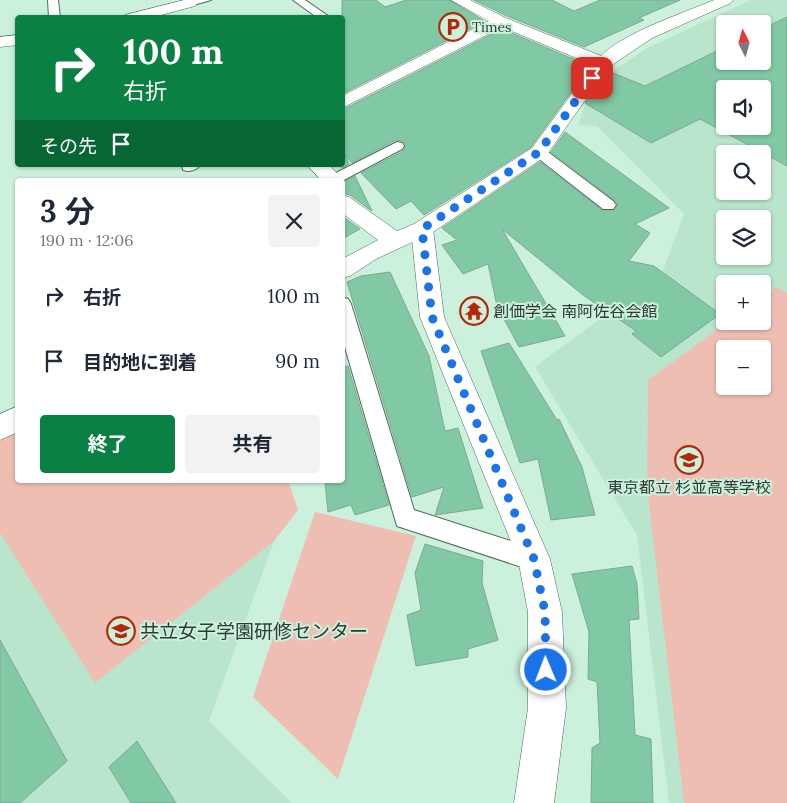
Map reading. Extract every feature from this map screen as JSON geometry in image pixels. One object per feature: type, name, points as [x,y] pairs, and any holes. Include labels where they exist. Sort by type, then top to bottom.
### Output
[{"type":"street","points":[[458,0],[501,21],[602,63]]},
{"type":"street","points":[[345,268],[368,253],[422,229],[539,152],[602,63],[616,51],[644,36],[726,0]]},
{"type":"street","points":[[141,15],[189,2],[200,15]]},
{"type":"street","points":[[345,102],[501,21]]},
{"type":"street","points":[[0,42],[15,40]]},
{"type":"street","points":[[320,167],[331,178]]},
{"type":"street","points":[[345,204],[395,241]]},
{"type":"street","points":[[422,229],[432,317],[534,559],[545,612],[547,708],[534,803]]},
{"type":"street","points":[[0,428],[15,420]]},
{"type":"lane","points":[[53,0],[55,15]]},
{"type":"lane","points":[[189,2],[206,0]]},
{"type":"lane","points":[[298,0],[321,15]]},
{"type":"lane","points":[[337,178],[397,146]]},
{"type":"lane","points":[[539,152],[608,205]]},
{"type":"lane","points":[[345,314],[405,518],[534,559]]},
{"type":"shaded area","name":"東京都立 杉並高等学校","points":[[751,0],[787,0],[787,803],[669,803],[637,535],[535,367],[662,273],[684,214],[597,126],[578,125],[584,108],[615,70],[647,48],[716,16],[716,70],[771,70],[771,15],[718,15]]},
{"type":"shaded area","points":[[777,287],[787,293],[787,803],[684,803],[647,488],[648,380],[717,330],[771,330],[771,291]]},
{"type":"shaded area","points":[[15,430],[15,483],[289,483],[298,510],[274,541],[95,683],[0,533],[0,440]]},
{"type":"shaded area","name":"共立女子学園研修センター","points":[[0,440],[15,473],[15,483],[289,483],[298,510],[274,541],[209,721],[292,803],[0,803]]},
{"type":"shaded area","points":[[315,512],[416,536],[338,779],[253,697]]},
{"type":"building","points":[[342,0],[376,0],[385,7],[406,0],[449,0],[485,21],[345,92],[345,15],[342,15]]},
{"type":"building","points":[[474,0],[552,0],[574,11],[600,0],[680,0],[639,18],[644,20],[584,47],[507,16]]},
{"type":"building","points":[[787,17],[787,166],[771,157],[771,145],[748,145],[730,135],[771,135],[771,80],[716,80],[716,128],[700,119],[651,143],[585,103],[608,71],[645,86],[716,51],[716,70],[771,70],[771,25]]},
{"type":"building","points":[[502,29],[590,66],[531,147],[424,215],[411,201],[396,209],[361,173],[403,151],[406,145],[402,141],[396,140],[352,163],[345,155],[345,108]]},
{"type":"building","points":[[565,132],[669,208],[635,224],[650,233],[629,261],[654,266],[716,311],[716,317],[661,357],[632,334],[636,331],[583,295],[502,229],[565,336],[519,347],[497,306],[488,264],[463,274],[442,245],[457,240],[442,228],[540,162],[602,210],[614,210],[618,205],[614,200],[551,152]]},
{"type":"building","points":[[345,155],[349,164],[345,166]]},
{"type":"building","points":[[355,176],[372,211],[350,195],[345,194],[345,181]]},
{"type":"building","points":[[345,218],[360,229],[345,237]]},
{"type":"building","points":[[390,272],[429,356],[445,431],[458,428],[483,508],[435,515],[444,487],[412,497],[347,282],[361,276]]},
{"type":"building","points":[[509,343],[557,420],[559,419],[582,467],[595,515],[551,520],[538,459],[520,463],[481,351]]},
{"type":"building","points":[[348,366],[389,505],[355,515],[351,505],[328,512],[325,483],[345,483],[345,367]]},
{"type":"building","points":[[425,544],[483,561],[482,583],[498,640],[468,649],[468,657],[416,666],[407,615],[421,610],[415,573]]},
{"type":"building","points":[[632,566],[637,584],[639,619],[629,620],[635,735],[651,739],[653,803],[591,803],[592,748],[600,743],[597,682],[588,679],[589,632],[572,574]]},
{"type":"building","points":[[0,640],[67,761],[20,803],[0,803]]},
{"type":"building","points":[[137,741],[176,803],[131,803],[109,767]]},
{"type":"place","name":"Times","points":[[453,27]]},
{"type":"place","name":"創価学会 南阿佐谷会館","points":[[474,311]]},
{"type":"place","name":"東京都立 杉並高等学校","points":[[689,460]]},
{"type":"place","name":"共立女子学園研修センター","points":[[121,631]]},
{"type":"route","points":[[546,670],[545,612],[534,559],[489,447],[455,375],[432,317],[422,229],[510,169],[539,152],[592,78]]}]
